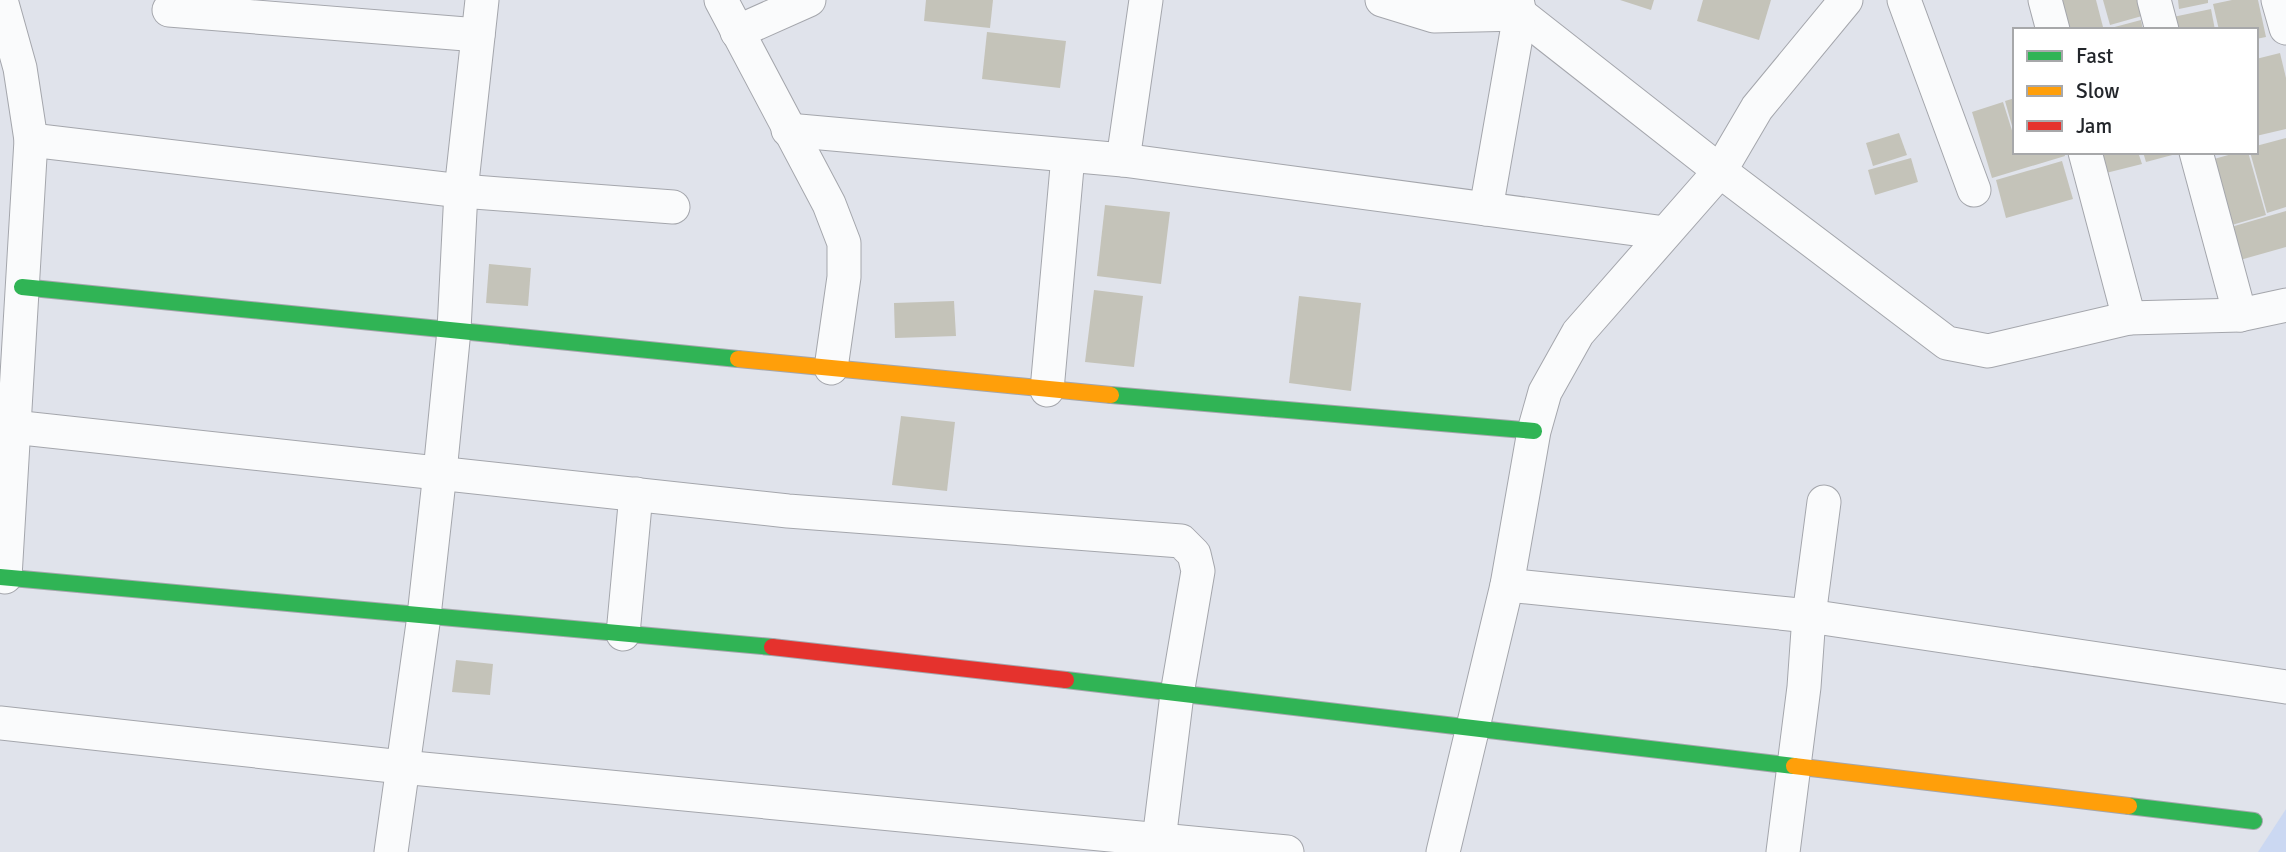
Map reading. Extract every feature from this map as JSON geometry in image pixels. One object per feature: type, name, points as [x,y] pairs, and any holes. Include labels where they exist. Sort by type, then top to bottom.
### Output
[{"type":"street","points":[[1,0],[20,68],[30,140],[2,577],[802,650],[2254,821]]},
{"type":"street","points":[[391,852],[424,616],[440,472],[454,330],[461,191],[482,0]]},
{"type":"street","points":[[721,0],[829,204],[844,243],[844,277],[831,368]]},
{"type":"street","points":[[737,32],[808,0]]},
{"type":"street","points":[[1123,160],[1146,0]]},
{"type":"street","points":[[1382,0],[1434,16],[1519,7],[1720,171],[1947,343],[1988,351],[2129,318],[2240,315],[2286,305]]},
{"type":"street","points":[[1443,852],[1507,585],[1534,431],[1545,391],[1578,333],[1720,171],[1757,108],[1846,0]]},
{"type":"street","points":[[1904,0],[1974,190]]},
{"type":"street","points":[[2045,0],[2052,28]]},
{"type":"street","points":[[2154,0],[2161,28]]},
{"type":"street","points":[[1486,209],[1519,7]]},
{"type":"street","points":[[169,10],[478,35]]},
{"type":"street","points":[[789,130],[1123,160],[1665,233]]},
{"type":"street","points":[[30,140],[461,191],[673,207]]},
{"type":"street","points":[[2086,154],[2129,318]]},
{"type":"street","points":[[2197,154],[2240,315]]},
{"type":"street","points":[[1047,390],[1068,156]]},
{"type":"street","points":[[22,287],[1047,390],[1534,431]]},
{"type":"street","points":[[13,427],[788,510],[1181,541],[1194,554],[1198,571],[1177,694],[1159,840]]},
{"type":"street","points":[[623,634],[636,494]]},
{"type":"street","points":[[1783,852],[1824,502]]},
{"type":"street","points":[[1507,585],[1809,616],[2286,687]]},
{"type":"street","points":[[0,723],[402,767],[1287,852]]},
{"type":"shaded area","points":[[2286,809],[2286,852],[2258,852]]},
{"type":"building","points":[[926,0],[993,0],[990,28],[924,21]]},
{"type":"building","points":[[1620,0],[1654,0],[1651,10]]},
{"type":"building","points":[[1703,0],[1771,0],[1759,40],[1697,21]]},
{"type":"building","points":[[2060,0],[2096,0],[2103,27],[2067,28]]},
{"type":"building","points":[[2103,0],[2138,0],[2142,16],[2110,25]]},
{"type":"building","points":[[2178,0],[2208,0],[2208,3],[2179,9]]},
{"type":"building","points":[[2232,0],[2258,0],[2266,37],[2258,39],[2258,28],[2219,28],[2213,4]]},
{"type":"building","points":[[2211,9],[2215,28],[2176,28],[2173,17]]},
{"type":"building","points":[[2141,20],[2143,28],[2111,28]]},
{"type":"building","points":[[987,32],[1066,41],[1060,88],[982,79]]},
{"type":"building","points":[[2280,53],[2286,78],[2286,129],[2258,136],[2258,58]]},
{"type":"building","points":[[2013,99],[2013,129],[2005,101]]},
{"type":"building","points":[[2003,102],[2013,134],[2013,154],[2065,156],[1992,178],[1972,112]]},
{"type":"building","points":[[1899,133],[1907,155],[1873,166],[1866,143]]},
{"type":"building","points":[[2286,138],[2286,207],[2267,213],[2251,154],[2258,154],[2258,145]]},
{"type":"building","points":[[2101,154],[2139,154],[2142,164],[2106,173]]},
{"type":"building","points":[[2144,154],[2176,154],[2146,162]]},
{"type":"building","points":[[2232,154],[2249,154],[2266,215],[2232,225],[2214,159]]},
{"type":"building","points":[[1911,158],[1918,182],[1875,195],[1868,170]]},
{"type":"building","points":[[2062,161],[2073,199],[2006,218],[1996,180]]},
{"type":"building","points":[[1105,205],[1170,212],[1161,284],[1097,276]]},
{"type":"building","points":[[2286,211],[2286,247],[2240,260],[2231,227]]},
{"type":"building","points":[[489,264],[531,268],[528,306],[486,303]]},
{"type":"building","points":[[1094,290],[1143,296],[1134,367],[1085,362]]},
{"type":"building","points":[[1299,296],[1361,303],[1351,391],[1289,383]]},
{"type":"building","points":[[954,301],[956,336],[895,338],[894,303]]},
{"type":"building","points":[[901,416],[955,422],[947,491],[892,485]]},
{"type":"building","points":[[456,660],[493,664],[490,695],[452,692]]},
{"type":"traffic: fast","points":[[22,287],[738,359]]},
{"type":"traffic: fast","points":[[1111,395],[1534,431]]},
{"type":"traffic: fast","points":[[0,577],[772,647]]},
{"type":"traffic: fast","points":[[1066,680],[1794,766]]},
{"type":"traffic: fast","points":[[2129,806],[2254,821]]},
{"type":"traffic: slow","points":[[738,359],[1111,395]]},
{"type":"traffic: slow","points":[[1794,766],[2129,806]]},
{"type":"traffic: jam","points":[[772,647],[1066,680]]}]
